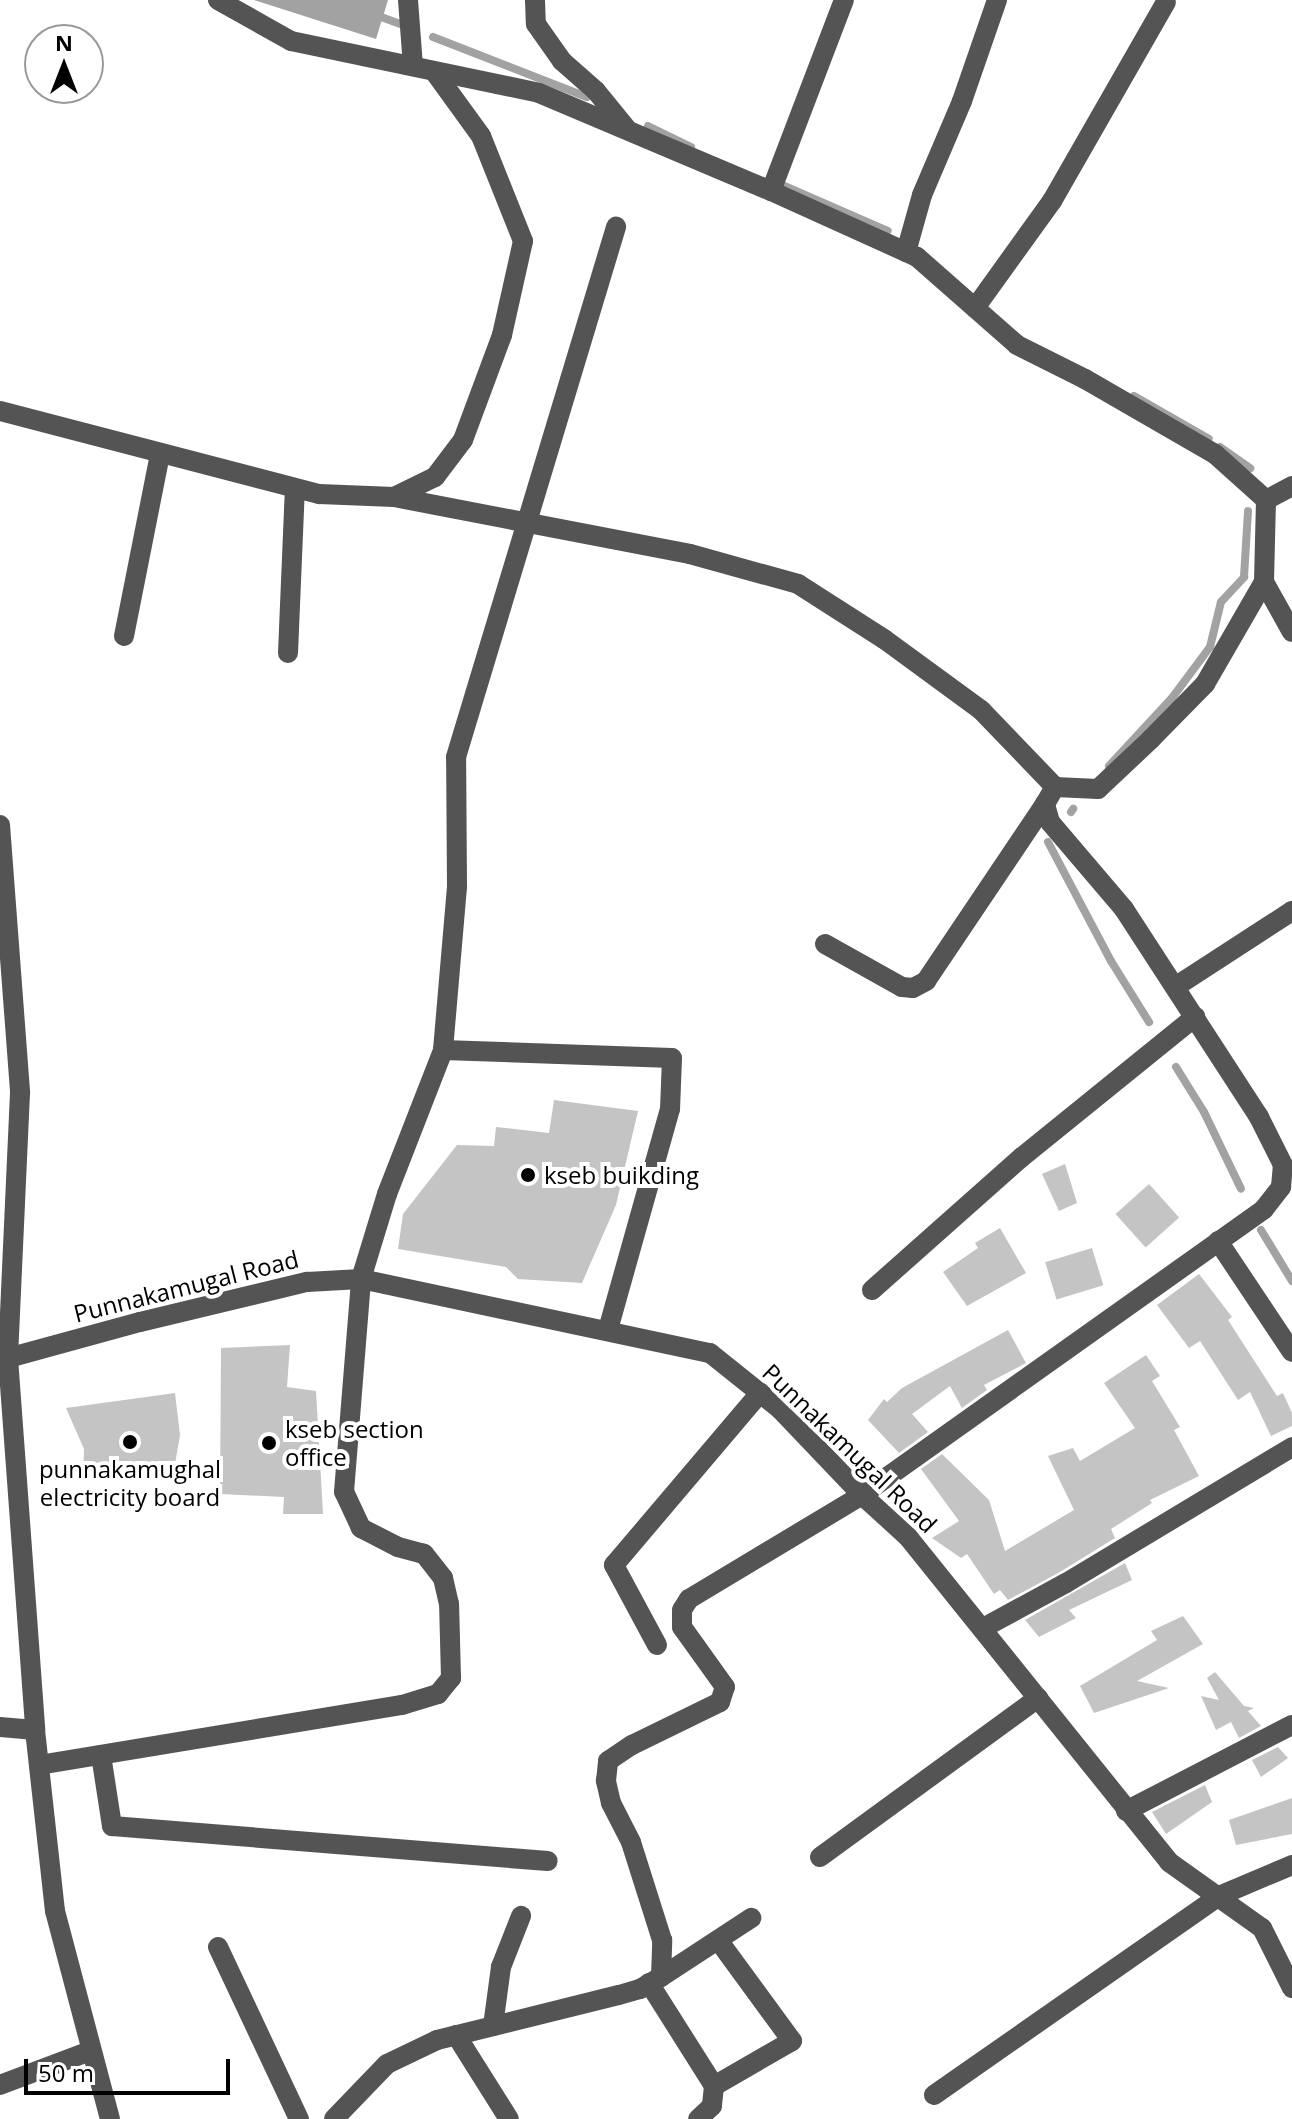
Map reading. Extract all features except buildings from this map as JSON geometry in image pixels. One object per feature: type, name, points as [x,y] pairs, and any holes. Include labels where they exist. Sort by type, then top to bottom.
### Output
[{"type":"street","points":[[218,0],[291,41],[413,66],[436,74],[539,93],[771,191],[917,257],[1017,345],[1085,379],[1215,454],[1266,500],[1264,582],[1205,684],[1098,789],[1050,795],[926,981],[913,988],[902,987],[825,944]]},
{"type":"street","points":[[408,0],[413,66]]},
{"type":"street","points":[[535,0],[536,24],[562,61],[596,91],[631,133]]},
{"type":"street","points":[[771,191],[844,0]]},
{"type":"street","points":[[906,252],[922,195],[962,101],[997,0]]},
{"type":"street","points":[[975,308],[1052,201],[1166,2]]},
{"type":"street","points":[[394,497],[435,477],[463,440],[502,335],[523,241],[481,136],[436,74]]},
{"type":"street","points":[[39,1765],[402,1705],[438,1694],[451,1678],[449,1604],[443,1578],[424,1554],[398,1547],[361,1528],[344,1492],[361,1279],[387,1194],[443,1050],[457,886],[456,757],[476,682],[528,524],[616,227]]},
{"type":"street","points":[[0,411],[295,489],[319,494],[394,497],[690,554],[798,584],[884,639],[981,710],[1050,795],[1050,822],[1124,909],[1259,1117],[1283,1165],[1281,1187],[1264,1209],[862,1495],[689,1599],[682,1610],[682,1627],[725,1687],[720,1702],[632,1745],[608,1761],[606,1781],[611,1803],[631,1842],[662,1940],[655,1980],[714,2086],[712,2106],[698,2119]]},
{"type":"street","points":[[124,636],[160,455]]},
{"type":"street","points":[[1266,500],[1292,486]]},
{"type":"street","points":[[288,653],[295,489]]},
{"type":"street","points":[[1264,582],[1292,632]]},
{"type":"street","points":[[0,825],[20,1093],[4,1358],[35,1730],[55,1911],[110,2119]]},
{"type":"street","points":[[1175,987],[1292,911]]},
{"type":"street","points":[[872,1290],[1022,1157],[1195,1017]]},
{"type":"street","points":[[443,1050],[672,1058],[670,1109],[608,1330]]},
{"type":"street","points":[[1218,1241],[1292,1352]]},
{"type":"street","name":"Punnakamugal Road","points":[[4,1358],[307,1282],[361,1279],[710,1353],[760,1393],[908,1537],[1169,1862],[1262,1928],[1292,1988]]},
{"type":"street","points":[[657,1645],[614,1565],[760,1393]]},
{"type":"street","points":[[983,1628],[1066,1583],[1292,1447]]},
{"type":"street","points":[[820,1857],[1038,1698]]},
{"type":"street","points":[[1126,1811],[1292,1725]]},
{"type":"street","points":[[0,1727],[35,1730]]},
{"type":"street","points":[[101,1755],[112,1826],[548,1861]]},
{"type":"street","points":[[934,2095],[1219,1896],[1292,1865]]},
{"type":"street","points":[[493,2026],[501,1967],[521,1916]]},
{"type":"street","points":[[334,2119],[387,2064],[437,2040],[619,1995],[655,1980],[751,1918]]},
{"type":"street","points":[[714,2086],[792,2041],[718,1940]]},
{"type":"street","points":[[218,1947],[299,2119]]},
{"type":"street","points":[[456,2035],[509,2119]]},
{"type":"street","points":[[0,2085],[90,2051]]},
{"type":"shaded area","points":[[254,0],[388,0],[376,39]]},
{"type":"waterway","points":[[373,14],[400,24]]},
{"type":"waterway","points":[[433,37],[587,97]]},
{"type":"waterway","points":[[648,126],[691,147]]},
{"type":"waterway","points":[[773,181],[888,231]]},
{"type":"waterway","points":[[1134,396],[1209,439]]},
{"type":"waterway","points":[[1220,447],[1250,468]]},
{"type":"waterway","points":[[1109,766],[1172,698],[1210,647],[1221,602],[1244,577],[1248,511]]},
{"type":"waterway","points":[[1048,842],[1111,961],[1149,1022]]},
{"type":"waterway","points":[[1176,1067],[1204,1112],[1241,1189]]},
{"type":"waterway","points":[[1261,1230],[1292,1281]]},
{"type":"place","name":"kseb buikding","points":[[528,1175]]},
{"type":"place","name":"punnakamughal electricity board","points":[[130,1442]]},
{"type":"place","name":"kseb section office","points":[[269,1443]]}]
